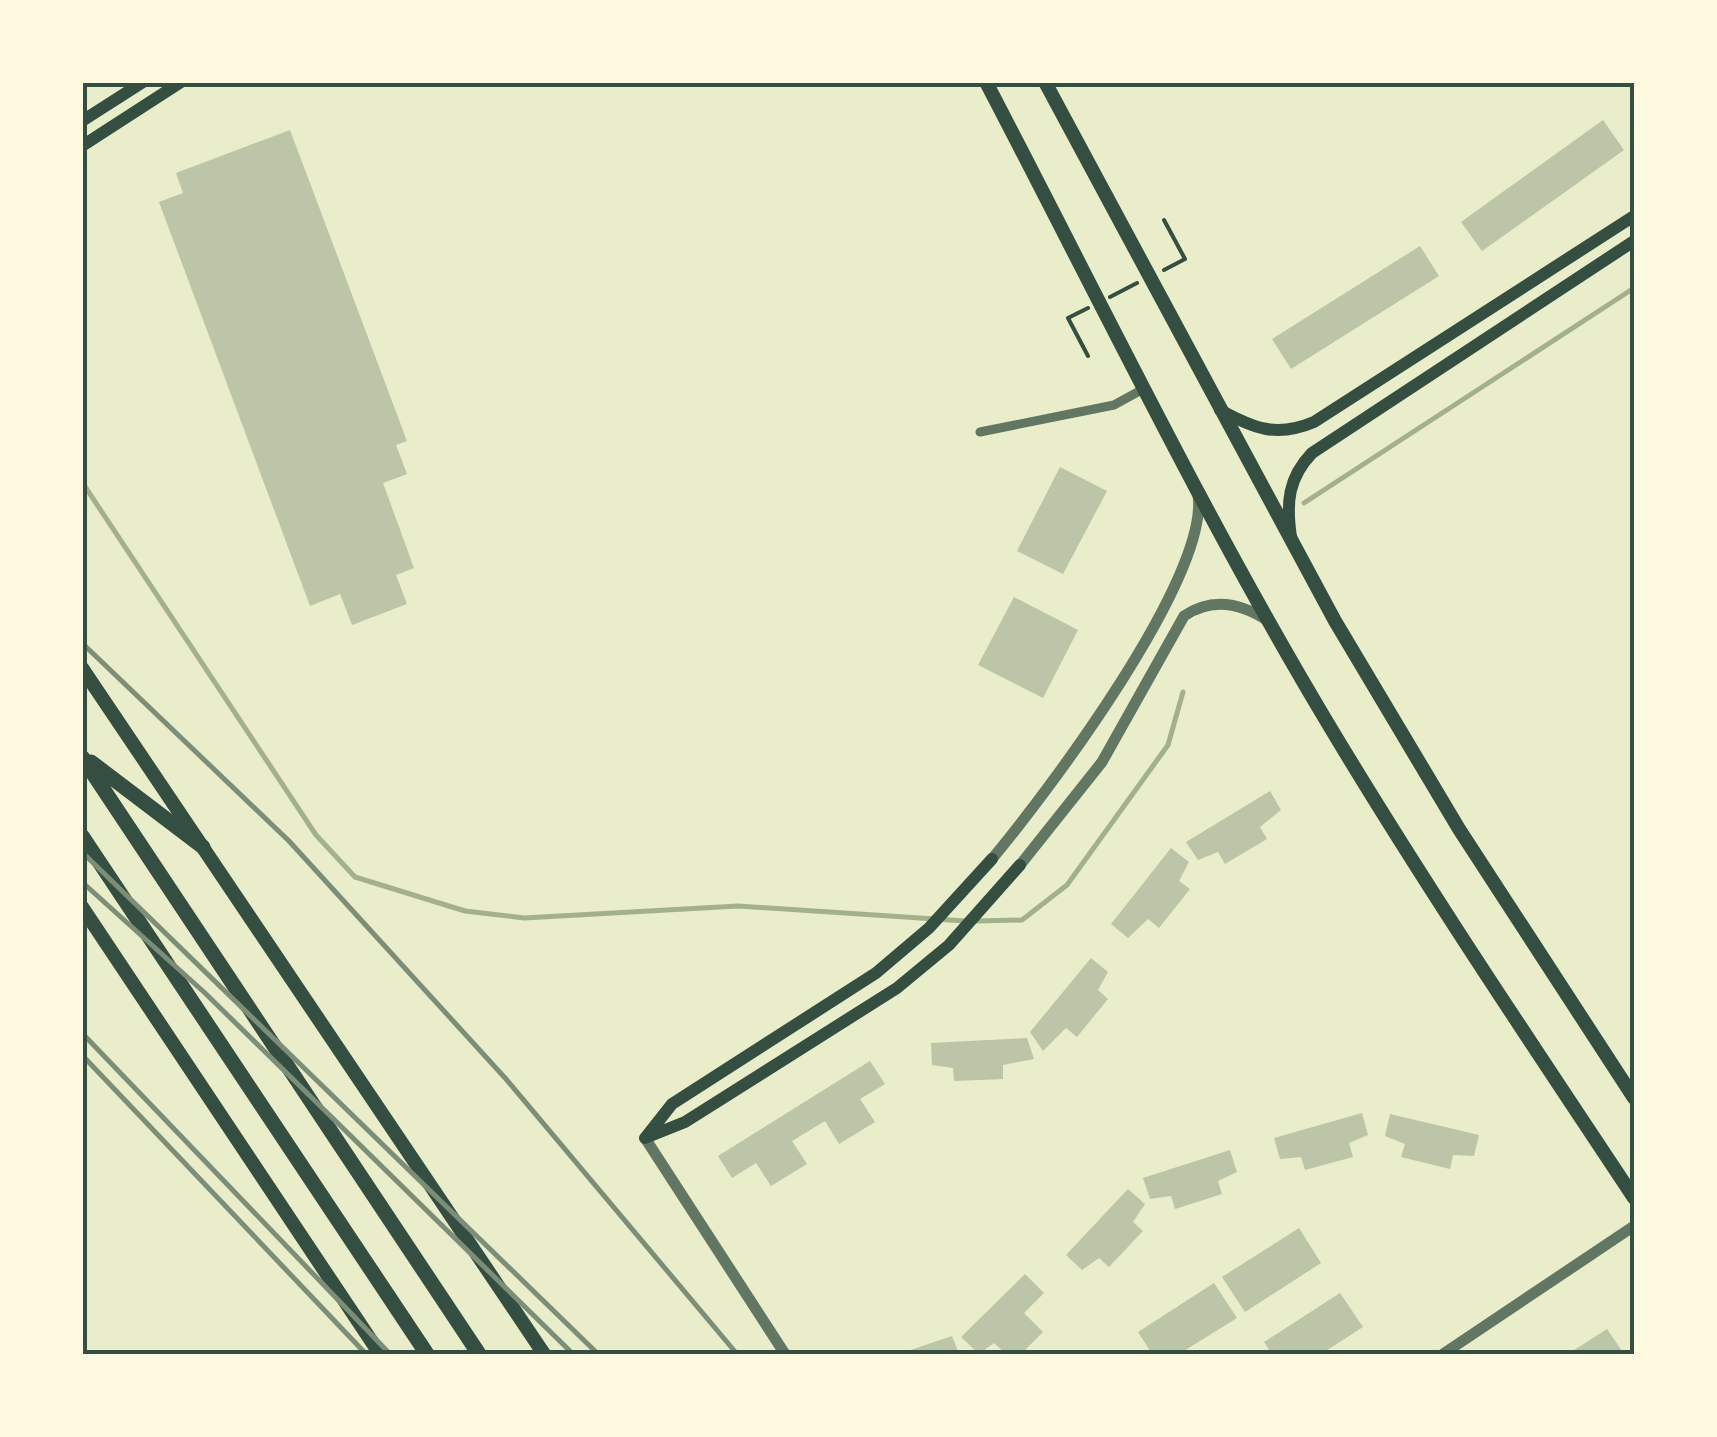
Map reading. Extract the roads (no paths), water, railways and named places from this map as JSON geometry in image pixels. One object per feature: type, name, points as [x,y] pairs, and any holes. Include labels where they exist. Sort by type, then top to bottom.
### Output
[{"type":"highway","points":[[82,756],[203,848]]},
{"type":"highway","points":[[82,756],[479,1354]]},
{"type":"highway","points":[[82,836],[427,1354]]},
{"type":"main road","points":[[82,121],[143,82]]},
{"type":"main road","points":[[82,146],[181,82]]},
{"type":"main road","points":[[986,82],[1270,622],[1412,860],[1634,1198]]},
{"type":"main road","points":[[1045,82],[1292,544],[1411,752],[1634,1098]]},
{"type":"main road","points":[[1219,410],[1257,430],[1279,432],[1314,422],[1634,216]]},
{"type":"main road","points":[[1292,544],[1288,497],[1299,467],[1312,453],[1634,241]]},
{"type":"main road","points":[[82,668],[544,1354]]},
{"type":"main road","points":[[645,1138],[672,1104],[851,989],[909,946],[992,859]]},
{"type":"main road","points":[[645,1138],[685,1122],[897,988],[949,945],[1020,865]]},
{"type":"main road","points":[[82,908],[380,1354]]},
{"type":"street","points":[[980,432],[1114,405],[1146,388]]},
{"type":"street","points":[[992,859],[1084,741],[1162,609],[1197,536],[1197,486]]},
{"type":"street","points":[[1020,865],[1102,762],[1184,616],[1198,606],[1217,603],[1252,610],[1270,622]]},
{"type":"street","points":[[645,1138],[785,1354]]},
{"type":"street","points":[[1443,1354],[1634,1226]]},
{"type":"waterway","points":[[1304,503],[1634,288]]},
{"type":"waterway","points":[[82,482],[316,835],[355,877],[465,911],[524,918],[738,906],[965,921]]},
{"type":"waterway","points":[[976,921],[1022,920],[1067,885],[1168,745],[1183,692]]},
{"type":"railway","points":[[82,643],[289,841],[506,1079],[737,1354]]},
{"type":"railway","points":[[82,852],[598,1354]]},
{"type":"railway","points":[[82,882],[205,993],[573,1354]]},
{"type":"railway","points":[[82,1033],[390,1354]]},
{"type":"railway","points":[[82,1055],[366,1354]]}]
